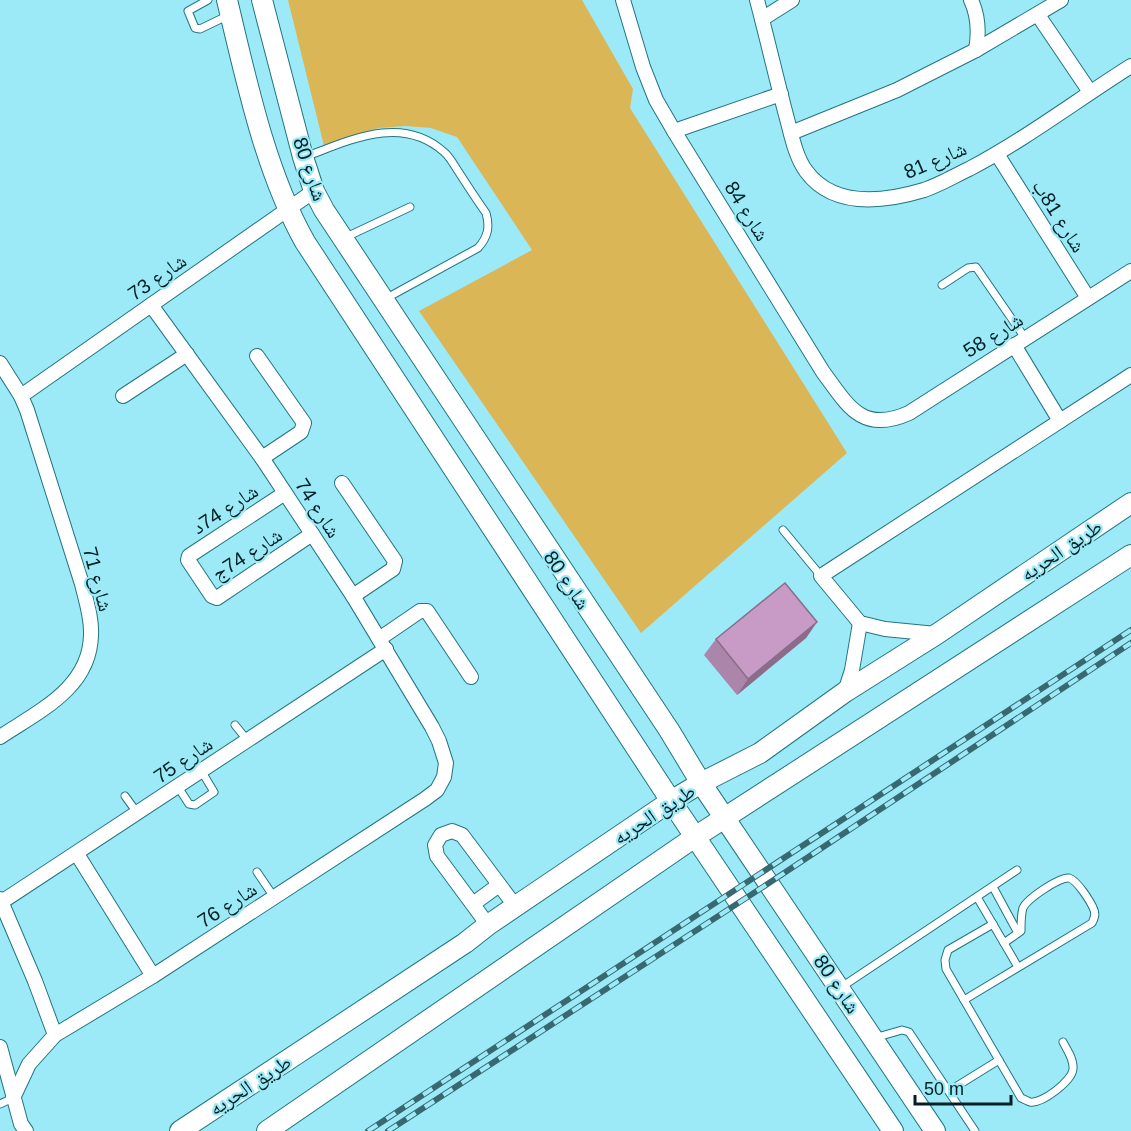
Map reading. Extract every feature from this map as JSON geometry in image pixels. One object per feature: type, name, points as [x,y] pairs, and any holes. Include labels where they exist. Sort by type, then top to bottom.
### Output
[{"type":"street","name":"شارع 80","points":[[262,0],[314,191],[342,239],[934,1131]]},
{"type":"street","name":"شارع 84","points":[[623,0],[642,67],[656,100],[674,131],[823,372],[845,402],[862,417],[872,421]]},
{"type":"street","name":"شارع 81","points":[[757,0],[791,133],[804,169],[816,183],[831,193],[848,198],[896,197],[925,190],[997,154],[1131,66]]},
{"type":"street","points":[[762,20],[792,0]]},
{"type":"street","points":[[971,0],[979,34],[976,50]]},
{"type":"street","points":[[791,133],[897,90],[976,50],[1061,0]]},
{"type":"street","name":"شارع 80","points":[[229,7],[278,184],[288,209],[315,258],[671,801],[893,1131]]},
{"type":"street","points":[[1038,15],[1090,92]]},
{"type":"street","points":[[674,131],[781,94]]},
{"type":"street","name":"شارع 81ب","points":[[997,154],[1088,298]]},
{"type":"street","name":"شارع 73","points":[[21,396],[314,191]]},
{"type":"street","name":"شارع 58","points":[[872,421],[896,419],[909,413],[1131,271]]},
{"type":"street","name":"شارع 74","points":[[151,305],[262,458],[353,596],[439,741]]},
{"type":"street","points":[[1020,341],[1060,421]]},
{"type":"street","points":[[123,396],[187,354]]},
{"type":"street","points":[[257,356],[304,423],[301,432],[262,458]]},
{"type":"street","name":"شارع 71","points":[[0,363],[21,396],[82,584],[92,635],[88,657],[83,668],[78,678],[63,695],[0,737]]},
{"type":"street","points":[[937,634],[902,632],[860,622],[821,576],[1131,375]]},
{"type":"street","points":[[342,483],[394,557],[396,564],[393,569],[353,596]]},
{"type":"street","name":"شارع 74د","points":[[188,558],[285,493]]},
{"type":"street","name":"طريق الحريه","points":[[180,1131],[465,944],[488,925],[671,801],[760,753],[844,693],[937,634],[1131,503]]},
{"type":"street","name":"شارع 74ج","points":[[188,558],[215,598],[312,534]]},
{"type":"street","points":[[267,1131],[695,837],[1131,555]]},
{"type":"street","name":"شارع 75","points":[[0,901],[77,854],[248,741],[383,644],[420,611],[427,611],[471,677]]},
{"type":"street","points":[[844,693],[855,658],[860,622]]},
{"type":"street","name":"شارع 76","points":[[13,1098],[29,1064],[55,1035],[153,976],[437,790],[444,777],[446,763],[439,741]]},
{"type":"street","points":[[488,925],[437,856],[435,845],[441,835],[452,831],[462,835],[516,907]]},
{"type":"street","points":[[77,854],[153,976]]},
{"type":"street","points":[[473,904],[499,885]]},
{"type":"street","points":[[0,901],[35,981],[55,1035]]},
{"type":"street","points":[[0,1047],[21,1124],[26,1131]]},
{"type":"lane","points":[[208,0],[188,11],[195,28],[200,29],[229,7]]},
{"type":"lane","points":[[303,157],[361,135],[383,131],[406,133],[427,140],[445,153],[486,213],[489,222],[488,232],[478,248],[383,301]]},
{"type":"lane","points":[[342,239],[410,207]]},
{"type":"lane","points":[[942,285],[968,268],[976,267],[1020,341]]},
{"type":"lane","points":[[783,530],[821,576]]},
{"type":"lane","points":[[235,725],[248,741]]},
{"type":"lane","points":[[178,788],[189,804],[195,806],[214,793],[201,772]]},
{"type":"lane","points":[[125,796],[138,814]]},
{"type":"lane","points":[[839,988],[1017,870]]},
{"type":"lane","points":[[256,872],[274,897]]},
{"type":"lane","points":[[964,1000],[1092,923],[1095,917],[1094,911],[1078,884],[1072,878],[1064,878],[1029,899],[1022,909],[1021,931],[1004,943]]},
{"type":"lane","points":[[993,887],[1018,933]]},
{"type":"lane","points":[[977,897],[1018,967]]},
{"type":"lane","points":[[993,924],[948,950],[945,960],[946,969],[1021,1098],[1030,1102],[1040,1100],[1069,1080],[1073,1069],[1071,1058],[1063,1042]]},
{"type":"lane","points":[[873,1039],[903,1030],[909,1032],[975,1131]]},
{"type":"lane","points":[[949,1091],[999,1060]]},
{"type":"lane","points":[[0,1104],[13,1098]]},
{"type":"shaded area","points":[[288,0],[582,0],[633,89],[630,108],[847,453],[641,633],[419,311],[532,250],[457,137],[431,128],[405,126],[379,128],[358,134],[325,150]]},
{"type":"building","points":[[785,583],[817,622],[748,679],[716,639]]},
{"type":"railway","points":[[368,1131],[1131,630]]},
{"type":"railway","points":[[388,1131],[769,883],[1131,643]]}]
